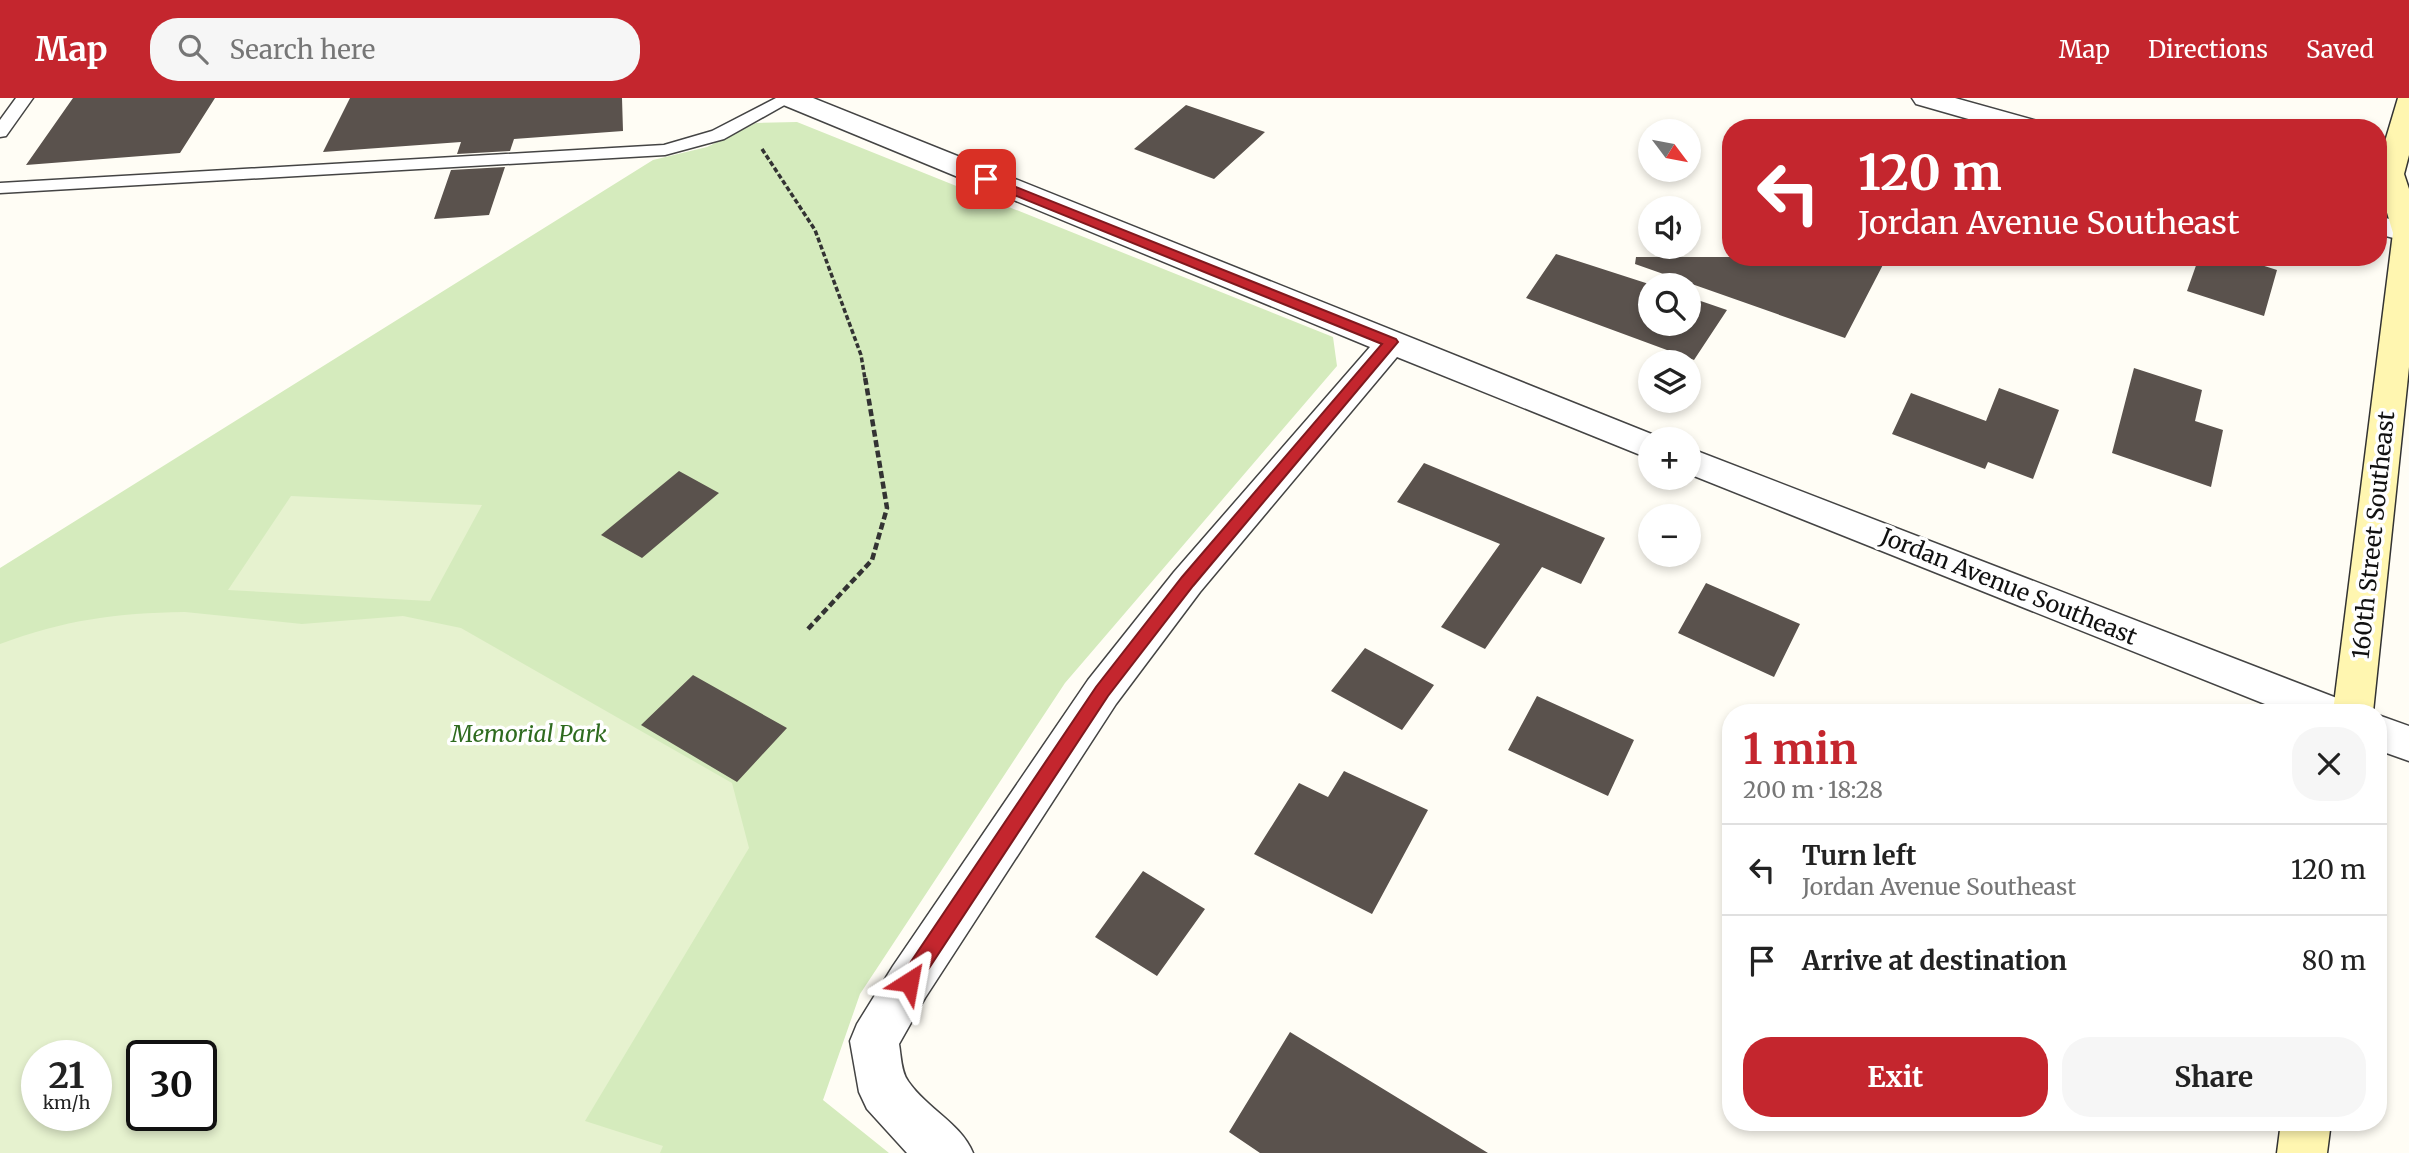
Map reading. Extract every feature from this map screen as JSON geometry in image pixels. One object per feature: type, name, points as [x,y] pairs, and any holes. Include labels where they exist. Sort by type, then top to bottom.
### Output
[{"type":"street","points":[[1924,98],[1999,119]]},
{"type":"street","points":[[794,100],[1638,440]]},
{"type":"street","name":"160th Street Southeast","points":[[2354,704],[2400,385],[2398,230],[2390,174],[2409,102]]},
{"type":"street","points":[[948,1153],[923,1135],[884,1092],[874,1041],[909,982],[1102,692],[1187,582],[1391,342]]},
{"type":"street","name":"Jordan Avenue Southeast","points":[[1701,465],[2308,704]]},
{"type":"street","points":[[2387,735],[2409,744]]},
{"type":"street","points":[[2302,1153],[2305,1131]]},
{"type":"lane","points":[[0,132],[25,98]]},
{"type":"lane","points":[[0,188],[666,150],[718,135],[794,100]]},
{"type":"path","points":[[794,100],[755,139],[816,230],[852,330],[860,355],[887,508],[872,560],[808,629]]},
{"type":"green space","name":"Memorial Park","points":[[797,122],[1333,337],[1337,366],[1065,683],[860,994],[823,1100],[889,1153],[0,1153],[0,568],[653,160],[707,147],[756,123]]},
{"type":"green space","points":[[291,496],[482,505],[430,601],[228,590]]},
{"type":"green space","points":[[185,612],[302,624],[403,616],[461,628],[732,783],[749,848],[585,1121],[663,1146],[660,1153],[0,1153],[0,644],[46,629],[113,616]]},
{"type":"building","points":[[73,98],[215,98],[180,153],[26,165]]},
{"type":"building","points":[[350,98],[622,98],[623,131],[514,139],[510,151],[457,154],[461,142],[323,152]]},
{"type":"building","points":[[1186,105],[1265,132],[1214,179],[1134,149]]},
{"type":"building","points":[[505,167],[489,215],[434,219],[451,170]]},
{"type":"building","points":[[1556,254],[1638,280],[1638,336],[1701,336],[1701,301],[1727,310],[1701,350],[1667,350],[1526,298]]},
{"type":"building","points":[[1636,257],[1722,257],[1722,266],[1882,266],[1845,338],[1701,287],[1701,273],[1661,273],[1635,264]]},
{"type":"building","points":[[2196,266],[2264,266],[2277,270],[2264,316],[2187,291]]},
{"type":"building","points":[[2134,368],[2202,390],[2195,421],[2223,430],[2211,487],[2112,453]]},
{"type":"building","points":[[1999,388],[2059,410],[2033,479],[1988,462],[1985,469],[1892,434],[1911,393],[1986,421]]},
{"type":"building","points":[[1424,463],[1605,538],[1581,584],[1542,567],[1485,649],[1441,627],[1500,544],[1397,502]]},
{"type":"building","points":[[679,471],[719,493],[642,558],[601,535]]},
{"type":"building","points":[[1706,583],[1800,624],[1774,677],[1678,633]]},
{"type":"building","points":[[1365,648],[1434,685],[1402,730],[1331,691]]},
{"type":"building","points":[[693,675],[787,728],[737,782],[641,725]]},
{"type":"building","points":[[1537,696],[1634,740],[1608,796],[1508,750]]},
{"type":"building","points":[[1344,771],[1428,810],[1372,914],[1254,854],[1299,783],[1328,797]]},
{"type":"building","points":[[1143,871],[1205,909],[1157,976],[1095,937]]},
{"type":"building","points":[[1290,1032],[1488,1153],[1260,1153],[1229,1132]]},
{"type":"route","points":[[909,982],[1102,692],[1187,582],[1391,342],[986,179]]}]
